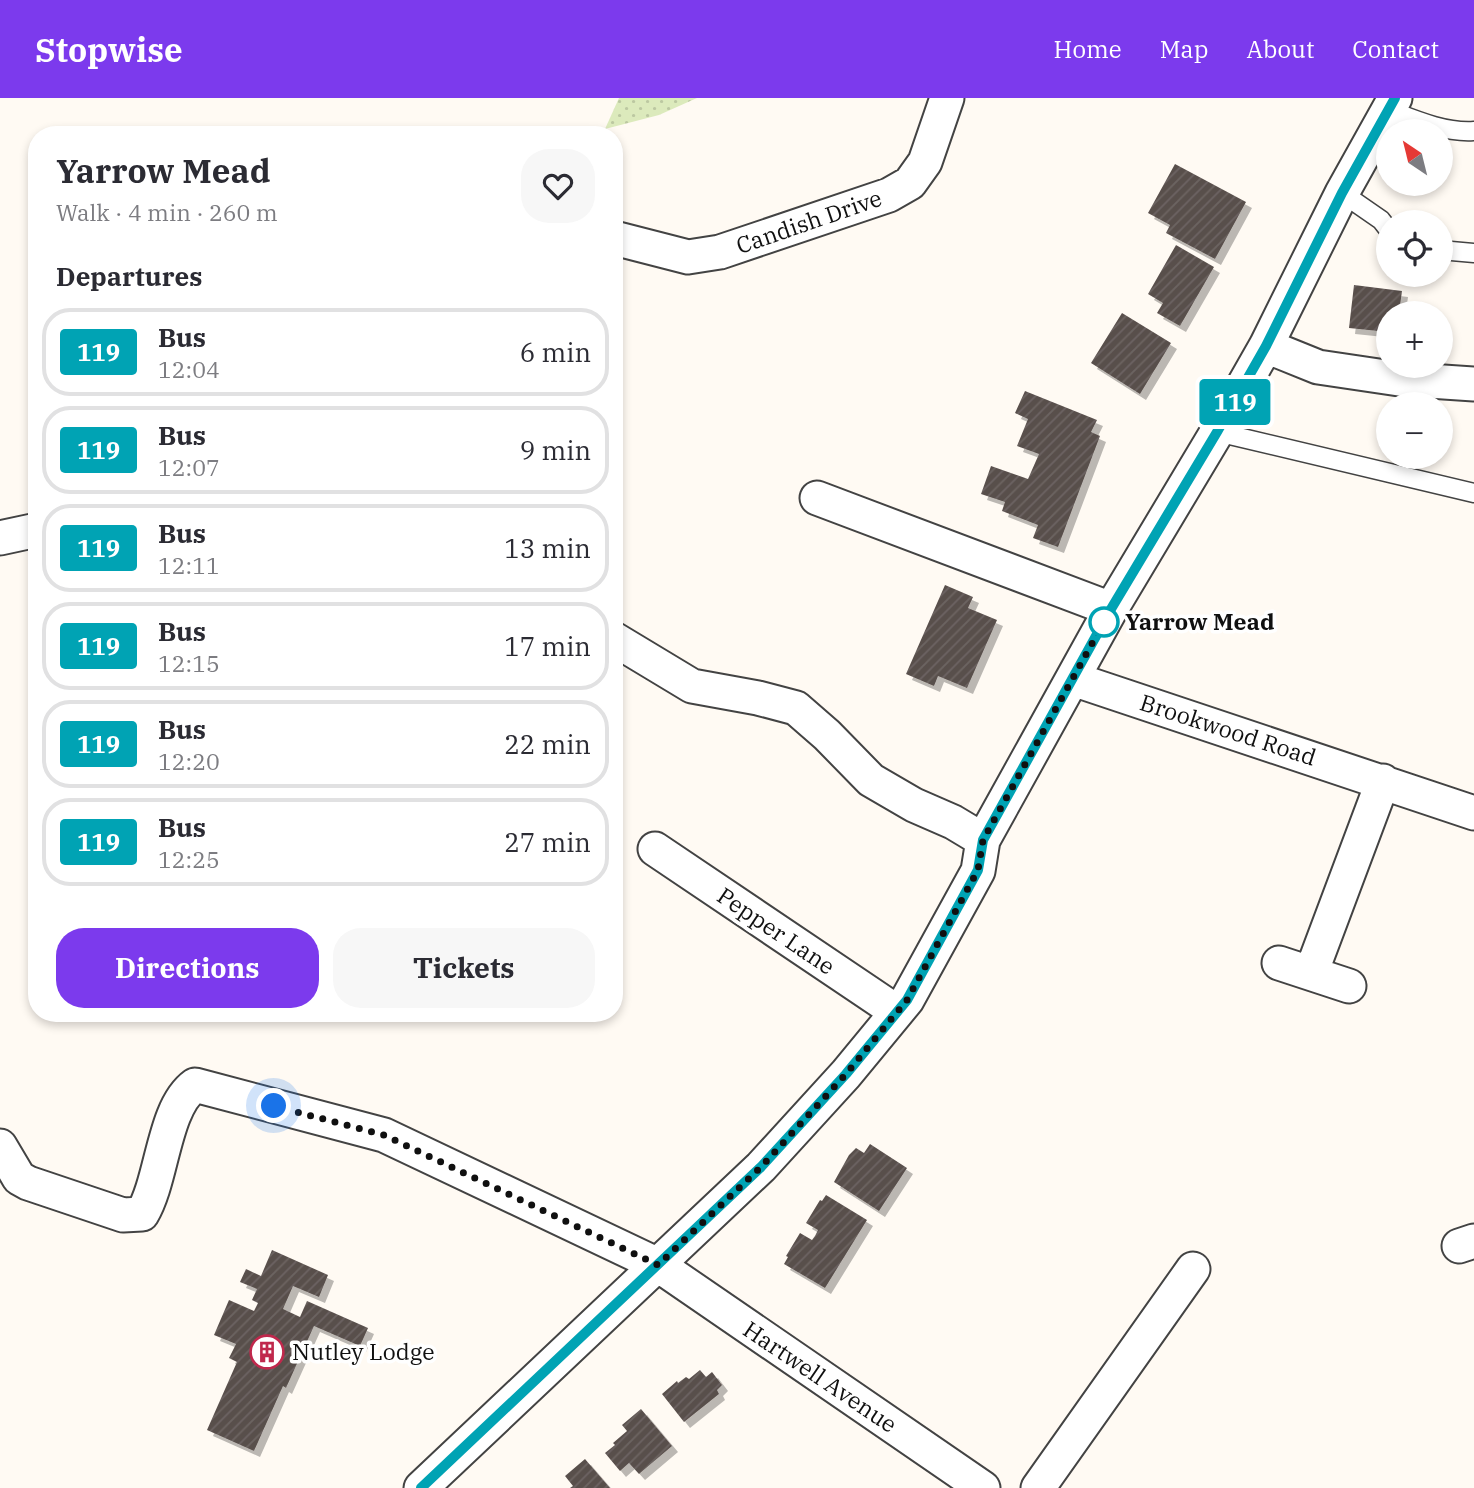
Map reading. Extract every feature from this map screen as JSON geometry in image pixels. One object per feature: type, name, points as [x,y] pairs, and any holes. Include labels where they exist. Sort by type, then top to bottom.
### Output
[{"type":"street","name":"Candish Drive","points":[[623,240],[688,257],[720,252],[889,195],[910,183],[925,162],[947,98]]},
{"type":"street","points":[[421,1488],[761,1167],[846,1074],[907,1000],[978,870],[983,840],[1111,609],[1266,346],[1342,193],[1392,104]]},
{"type":"street","points":[[1266,346],[1318,368],[1399,379],[1474,384]]},
{"type":"street","points":[[817,498],[1111,609]]},
{"type":"street","points":[[0,538],[28,532]]},
{"type":"street","points":[[623,644],[692,686],[796,708],[871,780],[983,840]]},
{"type":"street","name":"Brookwood Road","points":[[1073,679],[1474,813]]},
{"type":"street","points":[[1311,973],[1384,781]]},
{"type":"street","name":"Pepper Lane","points":[[655,849],[897,1012]]},
{"type":"street","points":[[1279,963],[1349,986]]},
{"type":"street","name":"Hartwell Avenue","points":[[0,1146],[19,1178],[123,1215],[142,1214],[150,1200],[174,1112],[184,1093],[195,1085],[384,1135],[658,1265],[983,1488]]},
{"type":"street","points":[[1038,1488],[1193,1269]]},
{"type":"lane","points":[[1392,104],[1419,122],[1463,132],[1474,131]]},
{"type":"lane","points":[[1342,193],[1376,217]]},
{"type":"lane","points":[[1453,251],[1474,253]]},
{"type":"lane","points":[[1217,432],[1474,493]]},
{"type":"green space","points":[[619,98],[697,98],[659,115],[606,126]]},
{"type":"building","points":[[1175,164],[1246,202],[1215,259],[1166,233],[1170,225],[1148,213]]},
{"type":"building","points":[[1176,245],[1214,267],[1180,326],[1157,313],[1163,303],[1148,294]]},
{"type":"building","points":[[1354,285],[1402,291],[1401,301],[1376,301],[1376,331],[1349,328]]},
{"type":"building","points":[[1122,313],[1171,343],[1140,394],[1091,363]]},
{"type":"building","points":[[1025,391],[1097,420],[1091,432],[1100,436],[1058,547],[1033,538],[1038,525],[1002,511],[1005,502],[981,494],[991,466],[1028,479],[1039,454],[1017,446],[1028,419],[1015,413]]},
{"type":"building","points":[[945,585],[973,597],[968,608],[997,620],[967,688],[938,676],[934,686],[906,674]]},
{"type":"building","points":[[870,1144],[907,1168],[879,1211],[834,1182],[849,1155],[856,1148],[864,1153]]},
{"type":"building","points":[[826,1195],[867,1220],[825,1288],[784,1264],[800,1233],[812,1240],[815,1236],[818,1230],[806,1223]]},
{"type":"building","name":"Nutley Lodge","points":[[272,1250],[328,1275],[319,1297],[293,1286],[283,1309],[300,1317],[307,1301],[368,1328],[360,1346],[314,1326],[254,1451],[207,1430],[237,1362],[229,1358],[236,1344],[214,1335],[229,1300],[254,1311],[258,1303],[252,1300],[257,1289],[240,1282],[246,1269],[261,1276]]},
{"type":"building","points":[[700,1370],[706,1377],[712,1372],[722,1385],[717,1390],[719,1394],[684,1422],[662,1394],[677,1381],[678,1383],[686,1377],[689,1379]]},
{"type":"building","points":[[641,1409],[672,1446],[639,1474],[629,1463],[620,1471],[605,1453],[627,1431],[622,1425]]},
{"type":"building","points":[[585,1459],[610,1488],[570,1488],[573,1486],[565,1476]]},
{"type":"bus line","name":"119","points":[[421,1488],[761,1167],[846,1074],[907,1000],[978,870],[983,840],[1111,609],[1266,346],[1342,193],[1395,98]]},
{"type":"place","name":"Yarrow Mead","points":[[1104,622]]},
{"type":"place","name":"Nutley Lodge","points":[[267,1352]]},
{"type":"route","points":[[274,1106],[384,1135],[658,1265],[761,1167],[846,1074],[907,1000],[978,870],[983,840],[1104,622]]}]
